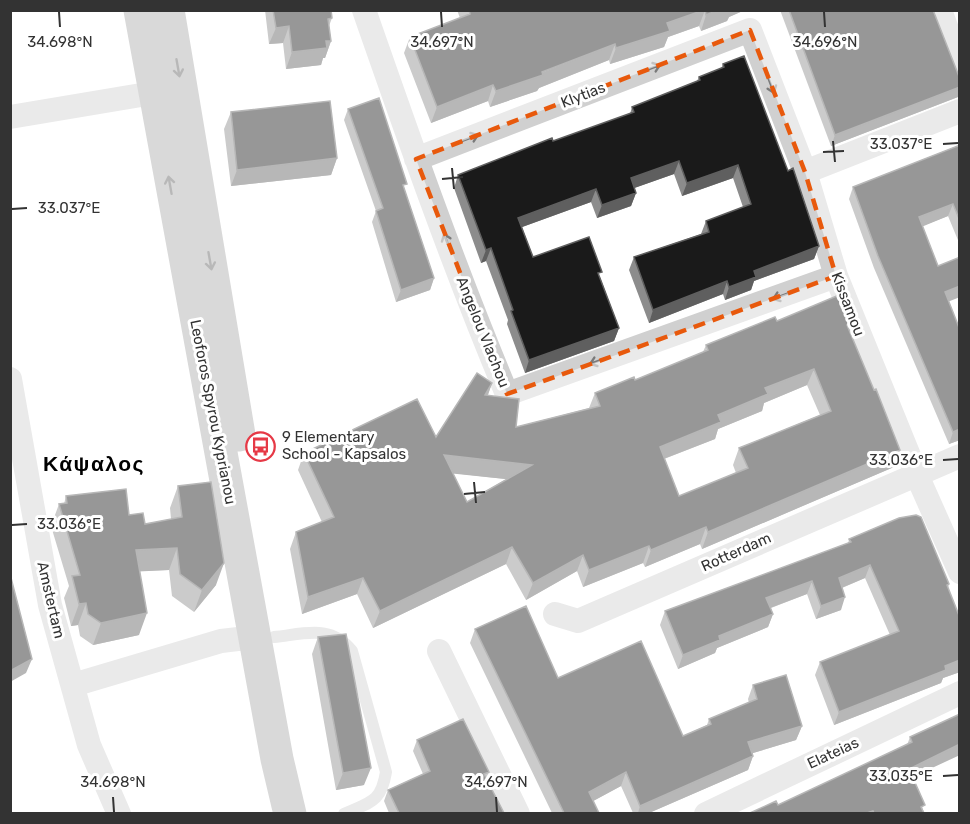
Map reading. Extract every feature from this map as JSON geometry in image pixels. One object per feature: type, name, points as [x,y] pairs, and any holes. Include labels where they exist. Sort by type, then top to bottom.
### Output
[{"type":"main road","name":"Leoforos Spyrou Kyprianou","points":[[140,10],[153,93],[265,637],[312,813]]},
{"type":"main road","name":"Leoforos Spyrou Kyprianou","points":[[168,10],[265,637],[277,759],[290,813]]},
{"type":"street","name":"Angelou Vlachou","points":[[364,10],[479,329],[507,394],[836,276]]},
{"type":"street","points":[[940,10],[960,64]]},
{"type":"street","name":"Klytias","points":[[416,159],[750,30]]},
{"type":"street","name":"Kissamou","points":[[750,30],[805,172],[836,276],[916,473],[960,572]]},
{"type":"street","points":[[10,117],[153,93]]},
{"type":"street","points":[[805,172],[960,111]]},
{"type":"street","name":"Amstertam","points":[[10,379],[20,496],[89,745],[119,813]]},
{"type":"street","name":"Rotterdam","points":[[555,614],[578,621],[916,473],[960,456]]},
{"type":"street","points":[[73,685],[221,641],[265,637]]},
{"type":"street","points":[[439,651],[518,813]]},
{"type":"street","name":"Elateias","points":[[706,813],[960,693]]},
{"type":"lane","points":[[265,637],[327,632],[342,638],[352,651],[386,772],[378,799],[363,810],[344,813]]},
{"type":"highlighted area","points":[[750,30],[805,172],[836,276],[507,394],[416,159]]},
{"type":"building","points":[[273,10],[331,10],[332,18],[328,19],[331,41],[326,41],[327,48],[292,52],[289,26],[276,28]]},
{"type":"building","points":[[469,10],[704,10],[667,23],[670,31],[616,48],[615,44],[542,72],[543,75],[496,91],[493,85],[437,107],[410,37],[470,14]]},
{"type":"building","points":[[705,10],[718,10],[706,15]]},
{"type":"building","points":[[789,10],[933,10],[960,79],[960,87],[835,135]]},
{"type":"building","points":[[744,56],[788,171],[793,168],[819,246],[754,271],[756,277],[729,287],[727,281],[653,310],[634,257],[709,232],[706,221],[751,204],[738,165],[687,183],[679,161],[631,178],[636,193],[602,205],[596,189],[518,218],[533,257],[589,237],[602,272],[598,273],[619,328],[529,360],[491,248],[486,250],[458,175],[552,138],[553,141],[634,112],[632,107],[700,80],[699,77]]},
{"type":"building","points":[[379,98],[407,184],[403,185],[434,278],[401,290],[376,211],[383,208],[348,109]]},
{"type":"building","points":[[330,101],[337,158],[237,170],[231,112]]},
{"type":"building","points":[[960,145],[960,221],[953,204],[919,217],[938,266],[960,257],[960,286],[945,292],[960,330],[960,429],[953,432],[878,256],[853,187]]},
{"type":"building","points":[[839,295],[851,324],[847,325],[900,450],[708,532],[706,527],[651,550],[649,546],[589,570],[583,555],[533,583],[512,547],[380,611],[363,578],[308,597],[296,532],[334,517],[304,453],[417,399],[436,437],[477,373],[492,383],[485,395],[519,399],[516,427],[600,406],[595,393],[634,377],[635,380],[708,350],[706,345],[775,317],[777,321]],"holes":[[[814,369],[831,411],[739,448],[748,468],[679,496],[660,447],[721,422],[718,415],[768,394],[765,388]],[[444,455],[532,465],[467,502]]]},
{"type":"building","points":[[211,482],[224,563],[202,590],[180,574],[177,548],[136,550],[147,613],[101,623],[88,614],[86,603],[79,604],[72,576],[80,575],[59,504],[67,503],[66,496],[126,489],[129,515],[143,513],[145,524],[182,517],[178,486]]},
{"type":"building","points":[[916,515],[921,517],[949,584],[947,585],[960,618],[960,660],[945,666],[946,670],[839,712],[820,662],[899,631],[870,565],[839,578],[845,597],[821,606],[812,581],[766,598],[773,614],[719,636],[720,640],[683,655],[665,611],[851,542],[849,539],[899,518]]},
{"type":"building","points":[[10,574],[32,659],[10,671]]},
{"type":"building","points":[[526,606],[558,678],[641,641],[683,736],[711,724],[709,719],[757,699],[753,685],[786,675],[802,726],[748,742],[753,756],[640,806],[626,772],[589,792],[599,813],[564,813],[475,629]]},
{"type":"building","points":[[346,634],[371,768],[343,773],[318,637]]},
{"type":"building","points":[[960,714],[960,744],[909,769],[925,805],[921,807],[924,813],[874,813],[873,811],[867,813],[750,813],[776,801],[778,805],[912,742],[910,737]]},
{"type":"building","points":[[463,719],[489,772],[484,774],[504,813],[399,813],[388,790],[430,771],[417,740]]},
{"type":"place","name":"9 Elementary School - Kapsalos","points":[[261,446]]},
{"type":"district","name":"Κάψαλος","points":[[94,464]]}]
